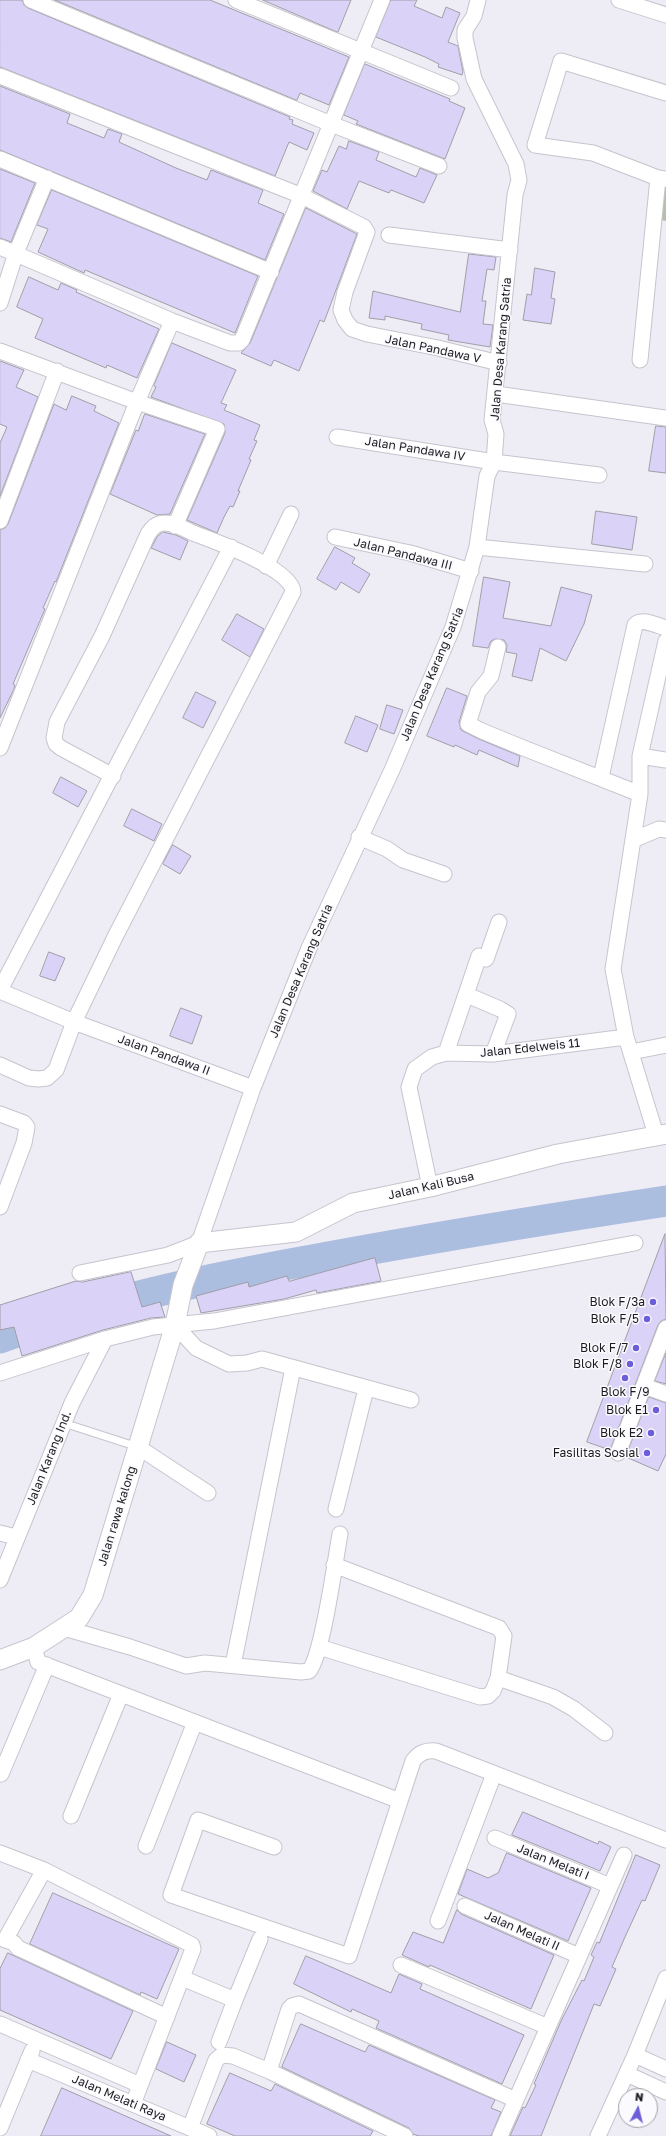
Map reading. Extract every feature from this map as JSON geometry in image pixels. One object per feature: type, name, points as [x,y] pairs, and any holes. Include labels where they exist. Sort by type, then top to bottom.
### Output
[{"type":"street","points":[[31,0],[331,124],[438,166]]},
{"type":"street","points":[[236,0],[451,88]]},
{"type":"street","points":[[0,247],[172,321],[230,343],[239,343],[242,340],[271,272],[382,0]]},
{"type":"street","name":"Jalan Desa Karang Satria","points":[[175,1324],[183,1285],[253,1088],[309,948],[359,837],[392,770],[453,627],[477,547],[487,476],[494,462],[496,434],[492,420],[496,394],[515,195],[519,180],[516,164],[510,150],[474,79],[465,38],[465,30],[474,16],[478,0]]},
{"type":"street","points":[[619,0],[666,15]]},
{"type":"street","points":[[640,360],[662,179],[593,153],[535,145],[561,61],[666,93]]},
{"type":"street","points":[[0,76],[302,196]]},
{"type":"street","points":[[0,159],[271,272]]},
{"type":"street","points":[[0,303],[16,253],[47,178]]},
{"type":"street","name":"Jalan Pandawa V","points":[[302,196],[364,227],[368,232],[345,292],[341,310],[345,320],[352,329],[367,334],[438,348],[499,364]]},
{"type":"street","points":[[389,235],[510,250]]},
{"type":"street","points":[[0,748],[137,402],[172,321]]},
{"type":"street","points":[[0,350],[137,402],[217,429],[175,526]]},
{"type":"street","points":[[0,521],[57,371]]},
{"type":"street","points":[[496,394],[666,418]]},
{"type":"street","name":"Jalan Pandawa IV","points":[[337,437],[494,462],[599,475]]},
{"type":"street","points":[[266,566],[291,514]]},
{"type":"street","points":[[0,1065],[29,1078],[47,1078],[56,1070],[74,1022],[116,935],[293,592],[292,586],[266,566],[231,547],[169,523],[157,524],[148,534],[102,636],[60,715],[54,730],[56,744],[61,748],[113,776]]},
{"type":"street","name":"Jalan Pandawa III","points":[[336,537],[410,553],[471,571]]},
{"type":"street","points":[[0,991],[231,547]]},
{"type":"street","points":[[477,547],[645,564]]},
{"type":"street","points":[[601,777],[635,624],[644,621],[666,628]]},
{"type":"street","points":[[661,1135],[626,1037],[613,969],[640,794],[640,756],[663,669],[666,641]]},
{"type":"street","points":[[498,647],[491,676],[478,692],[468,724],[482,732],[601,777],[640,794]]},
{"type":"street","points":[[640,756],[666,760]]},
{"type":"street","points":[[634,838],[659,829],[666,830]]},
{"type":"street","points":[[359,837],[387,849],[403,860],[444,874]]},
{"type":"street","points":[[446,1053],[467,995],[479,956],[486,959],[499,922]]},
{"type":"street","name":"Jalan Pandawa II","points":[[0,991],[74,1022],[253,1088]]},
{"type":"street","points":[[467,995],[508,1014],[493,1054]]},
{"type":"street","name":"Jalan Edelweis 11","points":[[430,1187],[409,1087],[415,1069],[432,1057],[446,1053],[493,1054],[626,1037]]},
{"type":"street","points":[[631,1052],[666,1045]]},
{"type":"street","points":[[0,1114],[24,1122],[27,1127],[24,1142],[0,1207]]},
{"type":"street","name":"Jalan Kali Busa","points":[[196,1251],[296,1232],[353,1203],[430,1187],[558,1154],[661,1135]]},
{"type":"street","points":[[0,1373],[105,1339],[153,1327],[214,1320],[635,1243]]},
{"type":"street","points":[[80,1273],[168,1254],[196,1251]]},
{"type":"street","points":[[175,1324],[196,1348],[229,1364],[247,1363],[262,1359],[410,1400]]},
{"type":"street","name":"Jalan rawa kalong","points":[[0,1660],[34,1647],[79,1618],[93,1595],[175,1324]]},
{"type":"street","points":[[618,1453],[666,1328]]},
{"type":"street","name":"Jalan Karang Ind.","points":[[0,1580],[16,1537],[72,1403],[105,1339]]},
{"type":"street","points":[[233,1665],[293,1368]]},
{"type":"street","points":[[644,1386],[666,1394]]},
{"type":"street","points":[[336,1509],[366,1389]]},
{"type":"street","points":[[138,1447],[208,1493]]},
{"type":"street","points":[[0,1533],[16,1537]]},
{"type":"street","points":[[64,1628],[130,1647],[186,1666],[205,1663],[301,1672],[309,1671],[313,1665],[318,1646],[340,1534]]},
{"type":"street","points":[[318,1646],[480,1698],[488,1696],[494,1692],[498,1678],[504,1636],[499,1628],[334,1565]]},
{"type":"street","points":[[34,1647],[38,1662],[400,1801]]},
{"type":"street","points":[[1,1774],[46,1665]]},
{"type":"street","points":[[498,1678],[553,1697],[574,1709],[605,1733]]},
{"type":"street","points":[[72,1816],[121,1694]]},
{"type":"street","points":[[146,1846],[194,1722]]},
{"type":"street","points":[[274,1847],[198,1820],[171,1895],[349,1956],[413,1761],[420,1754],[427,1751],[436,1751],[666,1840]]},
{"type":"street","points":[[438,1921],[494,1774]]},
{"type":"street","name":"Jalan Melati I","points":[[495,1838],[610,1886]]},
{"type":"street","points":[[0,1853],[44,1870],[192,1945],[193,1949],[133,2104]]},
{"type":"street","points":[[500,2136],[624,1855]]},
{"type":"street","points":[[44,1870],[5,1940],[14,1944],[18,1948],[167,2017]]},
{"type":"street","name":"Jalan Melati II","points":[[465,1906],[579,1956]]},
{"type":"street","points":[[219,2042],[260,1939]]},
{"type":"street","points":[[401,1965],[548,2027]]},
{"type":"street","points":[[182,1978],[235,2000]]},
{"type":"street","points":[[598,2136],[635,2056],[666,1978]]},
{"type":"street","points":[[269,2071],[290,2009],[292,2006],[299,2004],[516,2100]]},
{"type":"street","points":[[0,2024],[36,2041],[140,2085]]},
{"type":"street","points":[[0,2128],[36,2041]]},
{"type":"street","points":[[190,2128],[219,2056],[227,2054],[269,2071],[405,2136]]},
{"type":"street","points":[[635,2056],[666,2069]]},
{"type":"street","name":"Jalan Melati Raya","points":[[28,2060],[209,2136]]},
{"type":"street","points":[[627,2074],[666,2092]]},
{"type":"lane","points":[[73,1426],[138,1447]]},
{"type":"green space","points":[[666,179],[666,221],[654,219]]},
{"type":"building","points":[[0,0],[22,0],[24,5],[28,8],[290,117],[289,119],[293,120],[292,124],[314,133],[307,150],[289,142],[275,176],[0,67]]},
{"type":"building","points":[[55,0],[210,0],[349,57],[329,105],[300,93],[297,100]]},
{"type":"building","points":[[263,0],[351,0],[338,32]]},
{"type":"building","points":[[391,0],[417,0],[414,6],[442,18],[446,7],[460,13],[448,42],[458,46],[463,72],[462,75],[438,67],[439,64],[425,57],[376,37]]},
{"type":"building","points":[[365,64],[450,99],[449,101],[465,108],[445,159],[356,124],[358,121],[344,115]]},
{"type":"building","points":[[0,86],[70,114],[67,123],[104,138],[108,129],[122,134],[119,142],[176,168],[207,180],[211,170],[263,190],[258,203],[284,214],[265,260],[0,150]]},
{"type":"building","points":[[349,141],[379,152],[376,160],[416,177],[420,168],[437,175],[424,203],[391,190],[389,193],[359,181],[347,209],[313,191],[322,170],[327,172],[339,146],[346,149]]},
{"type":"building","points":[[0,169],[35,183],[11,242],[0,238]]},
{"type":"building","points":[[52,190],[258,276],[235,333],[85,270],[84,273],[38,252],[48,229],[37,225]]},
{"type":"building","points":[[306,208],[357,234],[324,322],[320,320],[299,371],[274,360],[271,366],[241,353],[250,343]]},
{"type":"building","points":[[469,254],[496,257],[494,270],[487,269],[482,301],[486,301],[483,324],[493,325],[490,347],[448,340],[449,335],[421,329],[422,324],[385,316],[385,320],[369,318],[373,291],[460,312]]},
{"type":"building","points":[[535,268],[555,272],[551,298],[555,299],[551,324],[523,320],[527,294],[531,295]]},
{"type":"building","points":[[29,277],[58,290],[61,283],[77,290],[76,292],[159,329],[137,378],[107,365],[106,368],[35,338],[43,319],[17,307]]},
{"type":"building","points":[[172,343],[236,370],[221,403],[227,405],[224,410],[260,425],[254,440],[257,441],[249,459],[251,460],[238,491],[240,491],[233,507],[230,506],[217,533],[187,520],[225,433],[224,424],[151,397]]},
{"type":"building","points":[[0,361],[24,370],[16,387],[38,397],[0,496],[0,443],[7,427],[0,424]]},
{"type":"building","points":[[72,396],[96,406],[94,411],[119,423],[56,582],[55,581],[43,608],[45,609],[13,684],[15,685],[14,689],[0,718],[0,530],[5,528],[8,524],[54,404],[66,410]]},
{"type":"building","points":[[145,414],[205,434],[170,514],[157,515],[110,494],[136,430],[138,431]]},
{"type":"building","points":[[656,426],[666,427],[666,473],[649,471]]},
{"type":"building","points":[[596,511],[637,517],[632,550],[592,544]]},
{"type":"building","points":[[163,532],[176,535],[188,541],[180,560],[151,548],[157,537]]},
{"type":"building","points":[[335,547],[355,558],[352,563],[370,574],[359,593],[341,582],[336,590],[317,579]]},
{"type":"building","points":[[484,577],[510,582],[503,618],[551,626],[561,587],[592,595],[584,624],[566,661],[540,648],[532,681],[512,676],[517,654],[506,652],[507,645],[504,640],[495,639],[491,641],[488,648],[473,646]]},
{"type":"building","points":[[237,614],[264,629],[250,657],[222,640]]},
{"type":"building","points":[[447,688],[467,696],[459,722],[461,730],[520,756],[518,767],[479,750],[477,755],[455,745],[454,747],[427,736]]},
{"type":"building","points":[[196,692],[216,702],[203,728],[183,718]]},
{"type":"building","points":[[387,705],[403,710],[394,734],[380,729]]},
{"type":"building","points":[[356,716],[378,725],[367,752],[345,743]]},
{"type":"building","points":[[61,777],[87,791],[78,807],[53,793]]},
{"type":"building","points":[[132,809],[162,824],[154,841],[124,826]]},
{"type":"building","points":[[173,845],[191,856],[180,874],[163,864]]},
{"type":"building","points":[[49,952],[65,958],[55,981],[40,976]]},
{"type":"building","points":[[181,1008],[202,1016],[192,1044],[170,1036]]},
{"type":"building","points":[[665,1234],[666,1319],[661,1321],[658,1325],[610,1450],[587,1442]]},
{"type":"building","points":[[375,1258],[381,1281],[317,1293],[316,1290],[284,1299],[201,1313],[196,1296],[248,1282],[249,1287],[287,1276],[289,1281]]},
{"type":"building","points":[[131,1272],[142,1307],[160,1302],[165,1317],[151,1318],[103,1330],[22,1356],[14,1327],[0,1330],[0,1305],[76,1281],[82,1282]]},
{"type":"building","points":[[666,1353],[666,1384],[655,1381]]},
{"type":"building","points":[[649,1397],[666,1403],[666,1454],[658,1471],[626,1457]]},
{"type":"building","points":[[523,1812],[598,1844],[599,1841],[611,1847],[600,1871],[512,1835]]},
{"type":"building","points":[[507,1853],[591,1888],[568,1941],[458,1894],[467,1869],[488,1878],[498,1873]]},
{"type":"building","points":[[636,1855],[660,1865],[645,1901],[642,1900],[612,1967],[616,1969],[600,2006],[594,2004],[541,2136],[510,2136],[523,2107],[525,2108],[536,2085],[534,2084],[561,2021],[582,1980],[584,1981],[594,1957],[591,1955],[597,1942],[599,1943]]},
{"type":"building","points":[[53,1893],[179,1949],[157,1999],[141,1992],[140,1995],[30,1944]]},
{"type":"building","points":[[457,1910],[461,1914],[554,1955],[531,2009],[430,1965],[429,1967],[402,1955],[413,1932],[443,1943]]},
{"type":"building","points":[[8,1953],[133,2011],[111,2059],[0,2010],[0,1969]]},
{"type":"building","points":[[306,1956],[391,1993],[399,1974],[422,1984],[420,1989],[524,2035],[502,2084],[376,2028],[379,2021],[352,2009],[351,2012],[294,1984]]},
{"type":"building","points":[[301,2024],[365,2052],[369,2045],[495,2100],[491,2108],[501,2112],[491,2136],[419,2136],[413,2134],[409,2128],[282,2067]]},
{"type":"building","points":[[167,2042],[196,2055],[184,2082],[156,2069]]},
{"type":"building","points":[[230,2073],[271,2091],[275,2084],[373,2131],[370,2136],[235,2136],[207,2124]]},
{"type":"building","points":[[62,2088],[121,2114],[171,2136],[41,2136]]},
{"type":"waterway","points":[[0,1338],[76,1313],[193,1283],[444,1236],[666,1201]]},
{"type":"place","name":"Blok F/3a","points":[[653,1302]]},
{"type":"place","name":"Blok F/5","points":[[647,1319]]},
{"type":"place","name":"Blok F/7","points":[[636,1348]]},
{"type":"place","name":"Blok F/8","points":[[630,1364]]},
{"type":"place","name":"Blok F/9","points":[[625,1378]]},
{"type":"place","name":"Blok E1","points":[[656,1410]]},
{"type":"place","name":"Blok E2","points":[[651,1433]]},
{"type":"place","name":"Fasilitas Sosial","points":[[647,1453]]}]
